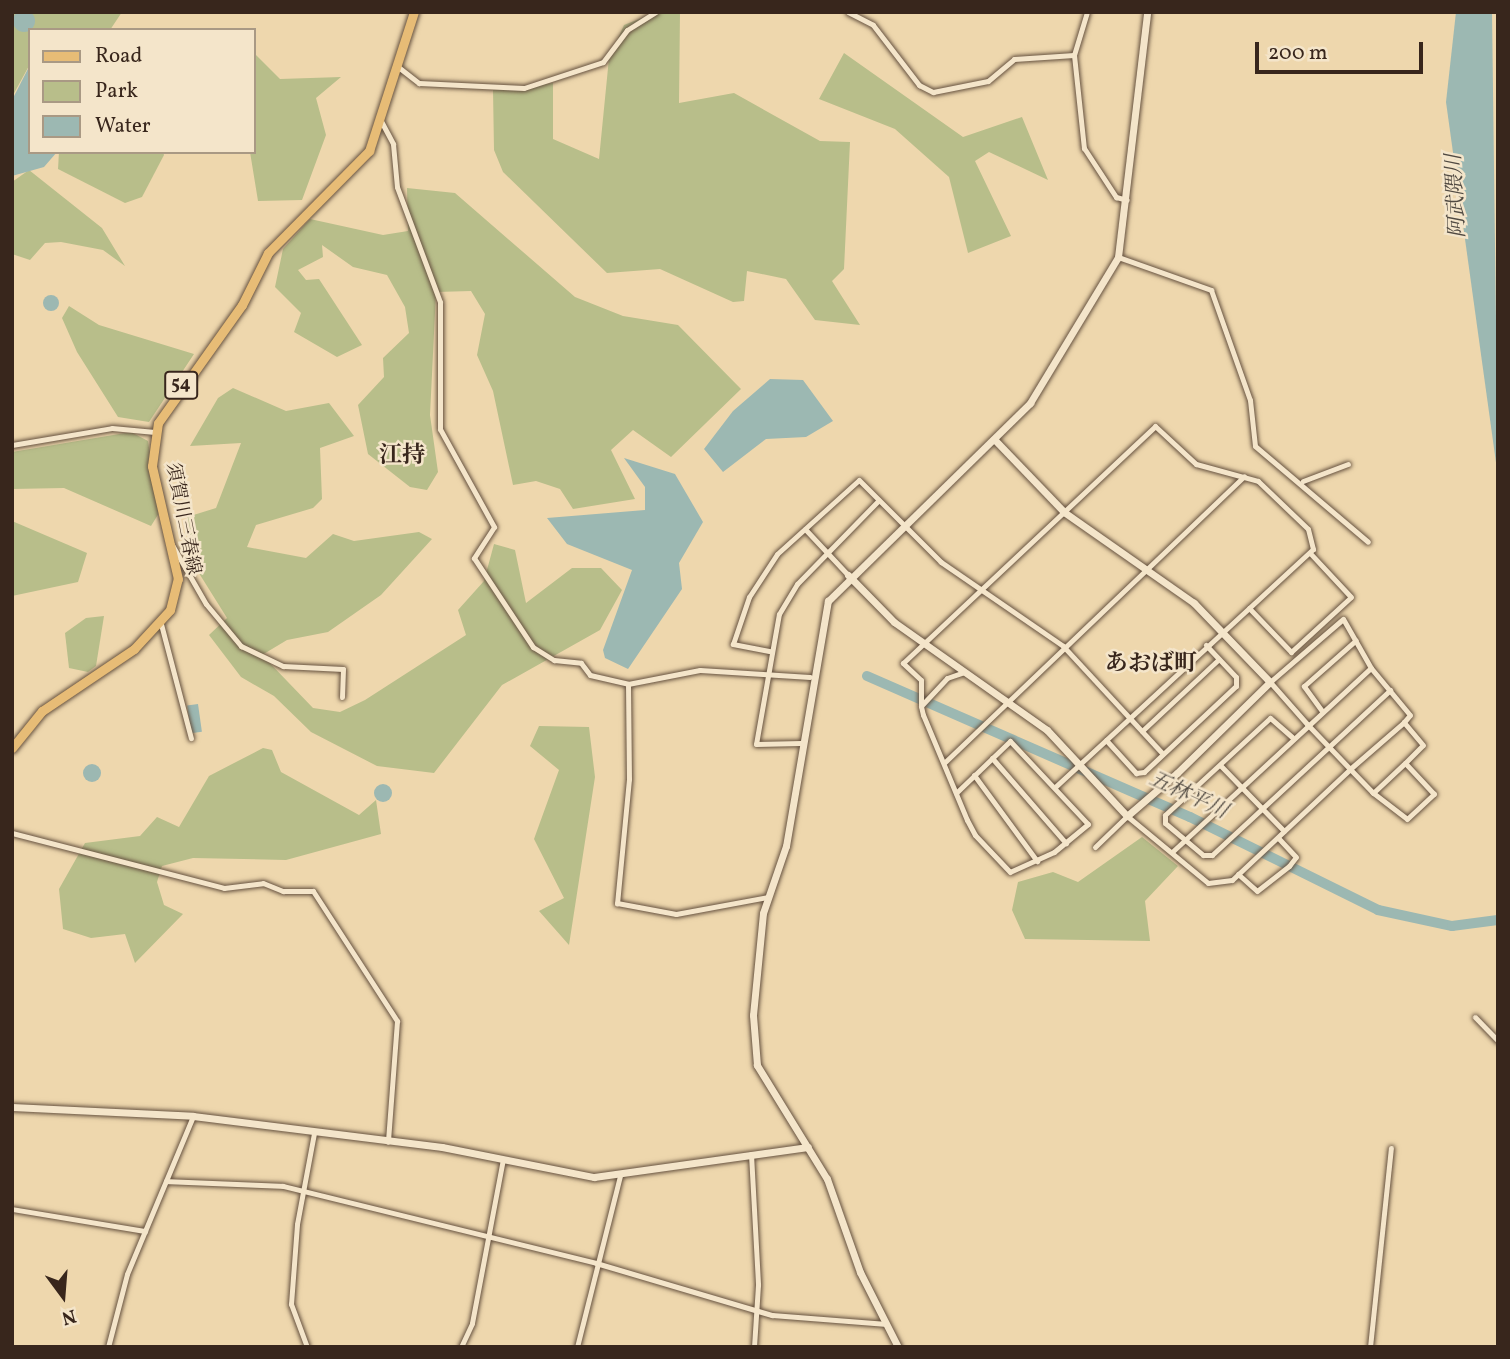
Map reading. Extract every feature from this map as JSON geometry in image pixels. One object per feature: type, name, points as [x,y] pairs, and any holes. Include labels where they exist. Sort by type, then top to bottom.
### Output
[{"type":"main road","name":"須賀川三春線","points":[[161,624],[177,587],[172,543],[154,478],[155,432],[169,401],[243,305],[268,253],[358,168],[381,121],[414,12]]},
{"type":"main road","points":[[12,748],[42,711],[161,624]]},
{"type":"street","points":[[397,66],[419,83],[524,88],[603,62],[627,30],[656,12]]},
{"type":"street","points":[[848,12],[873,25],[919,85],[933,92],[988,81],[1010,60],[1074,55]]},
{"type":"street","points":[[1087,12],[1074,55],[1086,155],[1116,197],[1127,200]]},
{"type":"street","points":[[898,1347],[808,1147],[754,1057],[756,960],[768,897],[786,846],[810,677],[828,601],[848,575],[994,439],[1045,384],[1118,257],[1127,200],[1147,12]]},
{"type":"street","points":[[381,121],[393,144],[397,187],[440,302],[440,429],[494,527],[474,558],[539,652],[628,684],[700,670],[810,677]]},
{"type":"street","points":[[1118,257],[1170,281],[1211,290],[1250,400],[1254,442],[1303,481],[1368,542]]},
{"type":"street","points":[[956,793],[1010,741],[1056,786],[1088,823],[1066,843],[1037,861],[1004,869],[970,828],[921,706],[921,680],[903,663],[1154,426],[1196,464],[1258,481],[1308,530],[1310,553],[1351,597],[1291,652],[1249,608]]},
{"type":"street","points":[[12,445],[112,428],[155,432]]},
{"type":"street","points":[[994,439],[1064,512],[1146,568],[1220,632],[1373,793],[1407,819],[1433,797],[1405,763]]},
{"type":"street","points":[[1303,481],[1348,464]]},
{"type":"street","points":[[944,763],[1005,700],[1244,476]]},
{"type":"street","points":[[769,651],[733,644],[763,571],[859,480],[980,590],[1063,646],[1162,753]]},
{"type":"street","points":[[801,743],[756,744],[769,651],[789,594],[879,500]]},
{"type":"street","points":[[805,529],[848,575],[922,643],[1005,700],[1080,765],[1127,816],[1211,884],[1238,874],[1404,722],[1410,712],[1371,668],[1348,622],[1339,621],[1270,682],[1127,816],[1095,847]]},
{"type":"street","points":[[172,543],[240,646],[283,666],[343,669],[342,696]]},
{"type":"street","points":[[1056,786],[1220,632],[1310,553]]},
{"type":"street","points":[[161,624],[191,738]]},
{"type":"street","points":[[1322,711],[1304,685],[1356,640]]},
{"type":"street","points":[[1106,740],[1138,773],[1236,686],[1236,677],[1206,645]]},
{"type":"street","points":[[1142,731],[1219,659]]},
{"type":"street","points":[[1172,852],[1292,737],[1371,668]]},
{"type":"street","points":[[921,706],[947,678],[964,672]]},
{"type":"street","points":[[628,684],[629,779],[617,903],[676,914],[768,897]]},
{"type":"street","points":[[1292,737],[1270,718],[1165,815],[1165,823],[1185,840],[1212,855],[1390,690]]},
{"type":"street","points":[[1373,793],[1423,745],[1404,722]]},
{"type":"street","points":[[992,758],[1066,843]]},
{"type":"street","points":[[1220,765],[1284,831]]},
{"type":"street","points":[[974,775],[1037,861]]},
{"type":"street","points":[[12,833],[225,888],[263,883],[283,891],[313,891],[397,1021],[388,1142]]},
{"type":"street","points":[[1238,874],[1257,891],[1289,866],[1296,857],[1278,838]]},
{"type":"street","points":[[1475,1017],[1498,1041]]},
{"type":"street","points":[[12,1107],[193,1116],[503,1159],[568,1175],[620,1176],[808,1147]]},
{"type":"street","points":[[108,1347],[145,1231],[193,1116]]},
{"type":"street","points":[[307,1347],[291,1304],[297,1224],[307,1191],[314,1133]]},
{"type":"street","points":[[1370,1347],[1391,1148]]},
{"type":"street","points":[[751,1154],[759,1310],[754,1347]]},
{"type":"street","points":[[461,1347],[472,1323],[485,1235],[503,1159]]},
{"type":"street","points":[[577,1347],[620,1176]]},
{"type":"street","points":[[166,1181],[307,1191],[596,1263],[784,1317],[887,1323]]},
{"type":"street","points":[[12,1209],[145,1231]]},
{"type":"green space","points":[[12,12],[122,12],[111,28],[28,28],[28,68],[12,97]]},
{"type":"green space","points":[[657,12],[680,12],[679,103],[734,93],[820,141],[850,142],[844,269],[832,281],[860,325],[815,320],[786,279],[747,271],[744,301],[733,302],[660,269],[607,273],[503,172],[494,150],[493,90],[553,83],[553,139],[599,159],[609,58],[624,25]]},
{"type":"green space","points":[[844,53],[963,137],[1022,117],[1048,180],[989,152],[975,161],[1011,236],[968,253],[949,177],[895,129],[819,99]]},
{"type":"green space","points":[[256,55],[280,79],[341,77],[316,98],[326,135],[302,200],[258,201],[250,154],[256,154]]},
{"type":"green space","points":[[59,154],[164,155],[142,197],[125,203],[58,169]]},
{"type":"green space","points":[[29,170],[102,228],[125,266],[103,250],[61,242],[45,243],[30,260],[12,254],[12,182]]},
{"type":"green space","points":[[407,188],[455,193],[575,297],[623,316],[678,325],[741,389],[671,457],[633,430],[611,450],[635,499],[573,509],[560,489],[536,481],[513,485],[493,391],[477,355],[485,314],[471,291],[436,292],[430,415],[438,472],[427,490],[410,487],[368,454],[358,405],[384,377],[383,358],[409,333],[405,307],[387,275],[353,267],[322,245],[323,257],[298,270],[306,280],[319,279],[362,345],[337,357],[294,332],[301,313],[275,287],[283,249],[310,219],[383,235],[408,231]]},
{"type":"green space","points":[[69,306],[99,325],[194,354],[149,422],[118,417],[77,352],[62,318]]},
{"type":"green space","points":[[233,388],[286,411],[329,403],[354,436],[320,448],[322,499],[313,508],[256,525],[247,547],[306,558],[333,534],[354,541],[419,532],[432,539],[381,595],[328,632],[287,640],[262,655],[313,708],[340,712],[365,700],[466,635],[458,610],[484,581],[494,544],[515,550],[526,603],[572,568],[601,568],[622,590],[600,630],[502,685],[434,773],[377,766],[311,732],[274,696],[241,677],[209,635],[227,618],[192,562],[187,517],[216,508],[241,443],[190,446],[218,398]]},
{"type":"green space","points":[[131,432],[148,441],[159,513],[151,526],[64,488],[12,489],[12,452]]},
{"type":"green space","points":[[12,521],[87,553],[78,582],[12,596]]},
{"type":"green space","points":[[104,616],[96,666],[88,672],[69,668],[65,633],[86,618]]},
{"type":"green space","points":[[539,726],[589,727],[595,777],[569,945],[539,911],[564,898],[534,839],[559,770],[530,746]]},
{"type":"green space","points":[[263,748],[272,750],[281,772],[359,815],[376,800],[381,834],[286,860],[193,858],[162,866],[157,882],[164,905],[183,914],[135,963],[125,934],[91,938],[63,929],[59,889],[85,843],[140,836],[157,817],[179,827],[209,776]]},
{"type":"green space","points":[[1142,837],[1178,866],[1145,901],[1150,941],[1025,939],[1012,910],[1018,882],[1053,872],[1078,882]]},
{"type":"water","points":[[24,10],[32,13],[34,25],[28,28],[28,31],[16,29],[13,21],[16,13]]},
{"type":"water","points":[[1456,12],[1492,12],[1498,477],[1446,102]]},
{"type":"water","points":[[28,69],[28,154],[55,154],[44,167],[12,176],[12,100]]},
{"type":"water","points":[[48,295],[54,295],[59,303],[57,309],[48,311],[43,306],[43,300]]},
{"type":"water","points":[[770,379],[803,380],[833,421],[806,437],[766,439],[723,472],[704,449],[733,411]]},
{"type":"water","points":[[624,458],[675,474],[703,522],[679,563],[682,589],[628,669],[605,658],[603,650],[632,570],[567,544],[547,518],[645,510],[645,487]]},
{"type":"water","points":[[198,704],[202,732],[191,733],[187,706]]},
{"type":"water","points":[[92,764],[98,767],[101,773],[98,779],[92,782],[86,779],[83,773],[86,767]]},
{"type":"water","points":[[383,784],[389,787],[392,793],[389,799],[383,802],[377,799],[374,793],[377,787]]},
{"type":"waterway","name":"五林平川","points":[[867,676],[1190,817],[1378,910],[1452,926],[1498,920]]},
{"type":"district","name":"江持","points":[[402,456]]},
{"type":"district","name":"あおば町","points":[[1151,664]]},
{"type":"water label","name":"阿武隈川","points":[[1457,196]]}]
